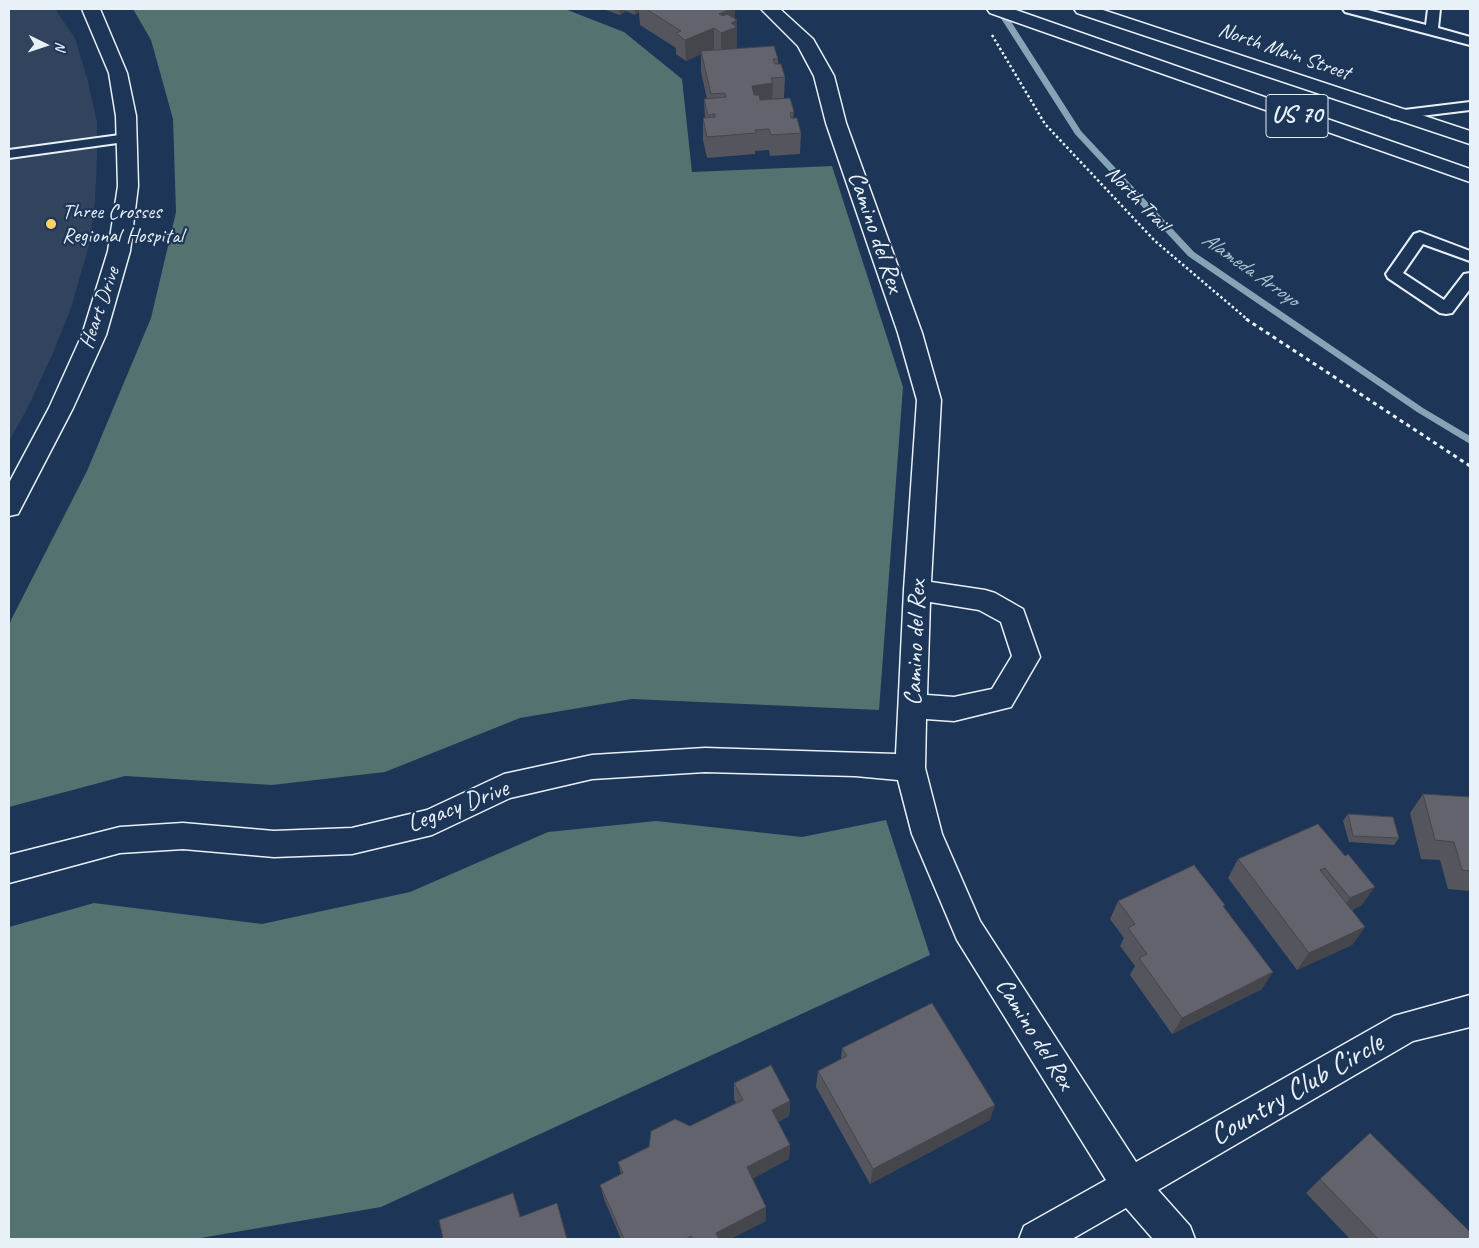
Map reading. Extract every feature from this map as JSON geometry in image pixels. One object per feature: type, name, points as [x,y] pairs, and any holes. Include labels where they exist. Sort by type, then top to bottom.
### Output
[{"type":"street","name":"Heart Drive","points":[[9,507],[60,408],[94,335],[119,251],[128,186],[126,116],[118,73],[91,9]]},
{"type":"street","name":"Camino del Rex","points":[[770,9],[806,43],[824,76],[836,122],[907,324],[928,400],[910,768],[927,834],[968,930],[1131,1187],[1177,1239]]},
{"type":"street","name":"US 70","points":[[996,9],[1470,176]]},
{"type":"street","name":"North Main Street","points":[[1085,9],[1405,118],[1470,138]]},
{"type":"street","points":[[1255,101],[1281,97],[1438,150],[1461,152],[1470,146]]},
{"type":"street","points":[[913,706],[954,709],[1002,699],[1026,657],[1013,616],[986,600],[918,590]]},
{"type":"street","name":"Legacy Drive","points":[[9,869],[120,840],[183,836],[274,844],[352,841],[432,822],[504,787],[592,767],[705,760],[855,764],[910,768]]},
{"type":"street","name":"Country Club Circle","points":[[1037,1239],[1131,1187],[1406,1027],[1470,1011]]},
{"type":"lane","points":[[1431,30],[1434,9]]},
{"type":"lane","points":[[1358,10],[1470,41]]},
{"type":"lane","points":[[1405,118],[1470,106]]},
{"type":"lane","points":[[9,154],[127,138]]},
{"type":"lane","points":[[1470,256],[1420,238],[1394,274],[1446,309],[1470,278]]},
{"type":"path","name":"North Trail","points":[[988,26],[1045,124],[1155,241],[1243,317],[1470,466]]},
{"type":"shaded area","name":"Three Crosses Regional Hospital","points":[[9,9],[55,9],[75,38],[97,122],[97,160],[95,202],[89,245],[71,308],[27,409],[9,441]]},
{"type":"green space","points":[[133,9],[565,9],[624,32],[682,79],[692,172],[832,166],[903,387],[879,710],[632,699],[520,718],[385,772],[272,785],[125,776],[9,807],[9,627],[87,471],[151,318],[176,212],[173,119],[151,40]]},
{"type":"green space","points":[[886,820],[930,955],[381,1207],[195,1239],[9,1239],[9,927],[94,903],[262,924],[410,892],[548,832],[656,821],[802,837]]},
{"type":"building","points":[[646,9],[731,9],[719,14],[723,16],[727,14],[737,20],[731,23],[737,27],[721,33],[714,28],[685,40],[676,33],[681,31]]},
{"type":"building","points":[[774,46],[778,59],[773,59],[775,64],[781,64],[785,77],[771,78],[773,83],[752,86],[754,95],[759,95],[760,100],[790,98],[794,112],[790,113],[791,118],[797,118],[801,133],[771,135],[769,129],[755,130],[756,133],[707,137],[703,118],[715,117],[715,114],[708,115],[704,99],[726,97],[725,93],[711,94],[701,51]]},
{"type":"building","points":[[1423,794],[1470,797],[1470,871],[1462,870],[1454,842],[1435,840]]},
{"type":"building","points":[[1348,814],[1393,817],[1399,838],[1353,836]]},
{"type":"building","points":[[1318,824],[1345,856],[1348,854],[1375,887],[1350,898],[1325,868],[1320,870],[1365,927],[1309,953],[1238,859]]},
{"type":"building","points":[[1194,865],[1273,972],[1182,1018],[1139,958],[1147,954],[1128,928],[1135,924],[1118,901]]},
{"type":"building","points":[[932,1003],[995,1105],[873,1169],[818,1071],[847,1056],[842,1048]]},
{"type":"building","points":[[771,1065],[790,1101],[772,1110],[790,1145],[747,1167],[766,1207],[716,1233],[719,1239],[693,1239],[691,1236],[686,1239],[624,1239],[600,1185],[623,1173],[618,1162],[649,1147],[651,1131],[675,1119],[690,1126],[743,1100],[734,1083]]},
{"type":"building","points":[[1370,1133],[1470,1232],[1470,1239],[1378,1239],[1320,1179]]},
{"type":"building","points":[[513,1193],[520,1217],[557,1203],[567,1239],[443,1239],[439,1220]]},
{"type":"waterway","name":"Alameda Arroyo","points":[[999,9],[1078,132],[1191,254],[1420,410],[1470,441]]},
{"type":"place","name":"Three Crosses Regional Hospital","points":[[51,224]]}]
